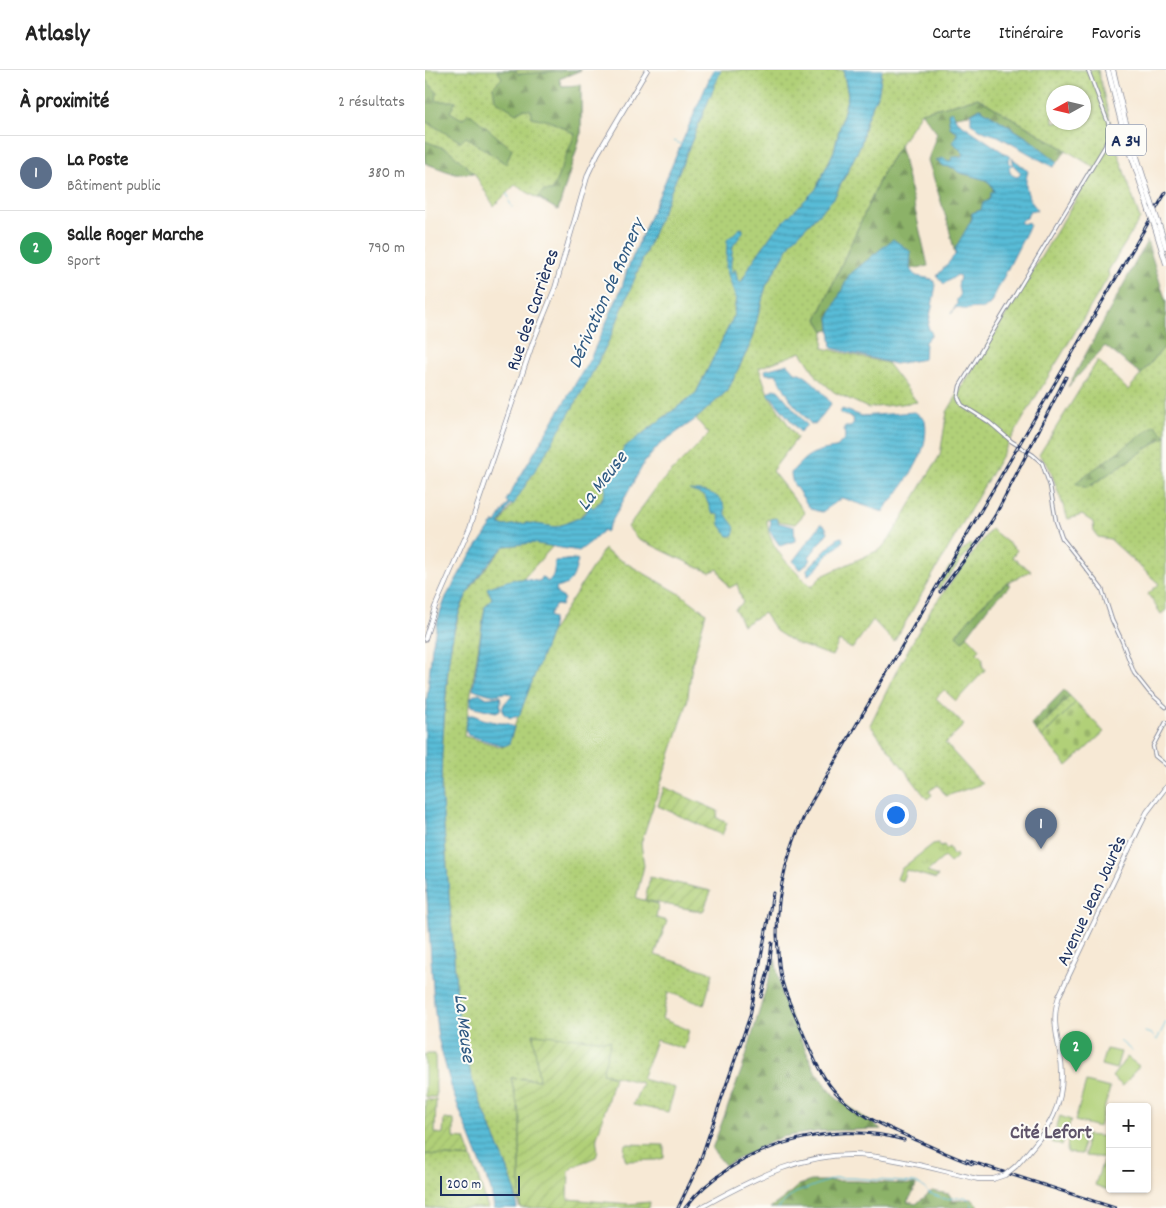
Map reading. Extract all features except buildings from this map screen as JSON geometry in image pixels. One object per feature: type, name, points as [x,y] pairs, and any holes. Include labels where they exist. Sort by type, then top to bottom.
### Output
[{"type":"highway","name":"A 34","points":[[1108,70],[1121,122],[1166,262]]},
{"type":"highway","name":"A 34","points":[[1113,70],[1125,120],[1166,247]]},
{"type":"main road","name":"Rue des Carrières","points":[[425,639],[435,607],[470,527],[533,342],[555,288],[588,174],[598,153],[647,70]]},
{"type":"main road","name":"Avenue Jean Jaurès","points":[[700,1208],[777,1169],[811,1159],[830,1156],[850,1155],[884,1158],[978,1179],[993,1179],[1005,1175],[1016,1166],[1042,1136],[1057,1109],[1061,1092],[1062,1068],[1055,1030],[1055,1007],[1147,812],[1166,787]]},
{"type":"street","points":[[1088,70],[1109,125],[1109,134],[1105,146],[958,392],[962,405],[989,422],[1011,441],[1033,454],[1040,461],[1050,486],[1060,534],[1102,589],[1112,620],[1134,672],[1149,692],[1166,707]]},
{"type":"street","points":[[1166,722],[1154,742],[1153,749],[1155,756],[1166,765]]},
{"type":"green space","points":[[425,70],[581,70],[559,79],[562,86],[581,85],[581,135],[558,210],[515,185],[494,206],[474,173],[455,174],[425,163]]},
{"type":"green space","points":[[497,70],[515,70],[518,74],[581,70],[559,79],[562,86],[581,85],[581,135],[558,210],[538,198],[543,191],[552,191],[575,134],[550,121],[531,117],[531,110],[523,109],[516,113],[495,100],[493,87],[502,78]]},
{"type":"green space","points":[[721,70],[843,70],[848,95],[834,151],[816,189],[775,230],[751,264],[737,290],[733,318],[696,393],[625,447],[608,475],[603,477],[606,490],[600,502],[593,508],[590,505],[579,518],[556,527],[527,523],[505,526],[500,524],[560,428],[610,338]]},
{"type":"green space","points":[[882,70],[1098,70],[1116,147],[1140,219],[1108,271],[1109,276],[1028,410],[894,642],[873,620],[852,649],[839,641],[832,656],[795,643],[776,631],[764,613],[743,625],[735,609],[743,603],[737,584],[729,588],[718,569],[710,572],[699,568],[637,538],[628,527],[658,485],[709,434],[696,419],[728,390],[750,345],[766,286],[792,241],[834,198],[861,144],[866,120],[879,91]],"holes":[[[978,98],[1095,168],[947,412],[940,455],[892,535],[881,549],[822,576],[811,587],[776,548],[768,529],[767,519],[795,524],[805,513],[772,471],[797,438],[768,394],[759,368],[801,352],[818,378],[834,392],[868,408],[917,402],[887,363],[823,348],[824,331],[817,319],[884,170],[921,112]]]},
{"type":"green space","points":[[425,79],[437,92],[436,101],[456,101],[450,112],[462,119],[469,113],[512,149],[506,164],[466,137],[461,142],[425,121]]},
{"type":"green space","points":[[978,98],[1066,150],[1058,162],[1029,139],[980,108],[969,114],[955,116],[952,111],[958,132],[953,142],[964,154],[951,161],[937,160],[960,173],[989,182],[994,191],[981,210],[972,213],[970,224],[955,254],[948,224],[928,160],[937,133],[921,112]]},
{"type":"green space","points":[[425,141],[449,150],[474,173],[455,174],[425,163]]},
{"type":"green space","points":[[900,145],[928,266],[910,269],[829,317],[830,330],[824,331],[817,319],[884,170]]},
{"type":"green space","points":[[1147,241],[1166,302],[1166,345],[1141,374],[1105,346],[1068,387]]},
{"type":"green space","points":[[1166,345],[1166,436],[1166,610],[1161,614],[1148,594],[1159,584],[1110,539],[1098,537],[1094,532],[1093,522],[1082,515],[1068,519],[1049,467],[1039,455],[1098,360],[1128,390]],"holes":[[[1155,425],[1166,436],[1087,488]]]},
{"type":"green space","points":[[1155,425],[1166,436],[1087,488],[1075,483]]},
{"type":"green space","points":[[991,529],[1017,550],[1012,557],[1031,571],[1006,583],[977,610],[956,635],[963,641],[967,635],[980,649],[977,653],[983,659],[982,665],[985,670],[956,701],[944,690],[936,698],[964,725],[945,743],[982,784],[946,796],[938,785],[929,791],[932,795],[927,799],[870,725],[899,666],[931,609]]},
{"type":"green space","points":[[532,543],[553,546],[523,579],[487,588],[492,598],[485,607],[464,736],[502,747],[509,741],[551,632],[604,549],[682,595],[706,613],[692,664],[687,704],[641,843],[644,866],[636,898],[658,904],[656,918],[667,921],[655,955],[713,973],[704,1005],[668,992],[662,1019],[689,1030],[684,1049],[656,1040],[642,1079],[675,1088],[668,1112],[633,1105],[642,1083],[602,1073],[610,1041],[539,1080],[511,1078],[520,1116],[520,1208],[508,1170],[473,1084],[459,1024],[441,790],[441,765],[449,656],[459,614],[467,594],[505,546]]},
{"type":"green space","points":[[970,544],[972,547],[939,589],[937,587],[950,566],[952,567],[958,554]]},
{"type":"green space","points":[[1006,583],[1011,585],[989,606],[963,641],[956,635],[977,610]]},
{"type":"green space","points":[[1064,690],[1070,696],[1036,731],[1031,724]]},
{"type":"green space","points":[[1070,696],[1076,702],[1042,737],[1036,731]]},
{"type":"green space","points":[[1076,702],[1104,732],[1067,766],[1042,737]]},
{"type":"green space","points":[[664,787],[718,811],[717,818],[727,823],[722,835],[658,806]]},
{"type":"green space","points":[[938,843],[940,847],[944,845],[946,849],[949,847],[953,855],[956,854],[957,857],[950,863],[944,857],[927,872],[938,876],[936,879],[906,870],[902,881],[897,879],[901,869],[933,844]]},
{"type":"green space","points":[[650,877],[711,891],[703,912],[645,900]]},
{"type":"green space","points":[[775,958],[782,997],[815,1071],[836,1098],[881,1129],[821,1131],[781,1137],[725,1165],[712,1149],[743,1066]]},
{"type":"green space","points":[[533,1034],[611,1041],[602,1073],[614,1077],[597,1135],[598,1150],[596,1157],[573,1167],[569,1171],[568,1199],[629,1204],[650,1202],[649,1208],[520,1208],[520,1116],[511,1078],[539,1080]]},
{"type":"green space","points":[[1106,1049],[1121,1052],[1116,1069],[1101,1065]]},
{"type":"green space","points":[[425,1054],[435,1054],[436,1097],[425,1097]]},
{"type":"green space","points":[[1127,1057],[1139,1066],[1123,1086],[1112,1077]]},
{"type":"green space","points":[[1086,1082],[1110,1088],[1099,1127],[1075,1121]]},
{"type":"green space","points":[[425,1100],[436,1100],[435,1133],[443,1134],[444,1119],[454,1120],[454,1138],[465,1139],[472,1158],[425,1154]]},
{"type":"green space","points":[[1060,1116],[1071,1120],[1062,1146],[1052,1142]]},
{"type":"green space","points":[[1086,1135],[1106,1137],[1106,1158],[1085,1156]]},
{"type":"green space","points":[[1068,1136],[1083,1137],[1082,1154],[1067,1153]]},
{"type":"green space","points":[[625,1144],[664,1145],[664,1158],[626,1161],[624,1154]]},
{"type":"green space","points":[[425,1154],[472,1158],[488,1208],[425,1208]]},
{"type":"green space","points":[[1103,1161],[1106,1162],[1106,1189],[1095,1185]]},
{"type":"green space","points":[[811,1181],[858,1181],[916,1185],[907,1202],[916,1204],[932,1191],[949,1194],[953,1201],[972,1199],[978,1208],[770,1208],[799,1185]]},
{"type":"water","points":[[713,70],[721,70],[610,338],[564,423],[513,505],[510,504],[499,525],[527,523],[556,527],[579,518],[590,505],[593,508],[600,502],[605,489],[602,477],[603,475],[608,475],[625,447],[696,393],[733,318],[736,300],[726,268],[727,240],[740,228],[743,229],[743,232],[733,246],[731,266],[731,273],[735,269],[738,281],[741,283],[751,264],[775,230],[816,189],[834,151],[848,95],[843,70],[882,70],[879,91],[866,120],[861,144],[834,198],[792,241],[766,286],[750,345],[728,390],[696,419],[660,444],[644,463],[606,532],[603,530],[579,551],[532,543],[505,546],[475,581],[467,594],[456,621],[449,663],[441,790],[459,1024],[473,1084],[508,1170],[514,1187],[517,1208],[494,1208],[491,1190],[453,1093],[438,1038],[434,1004],[425,867],[425,719],[432,647],[438,619],[446,597],[468,559],[494,522],[496,523],[507,505],[508,502],[506,501],[512,490],[590,359]]},
{"type":"water","points":[[980,108],[1029,139],[1058,162],[1053,167],[998,136],[985,132],[971,124],[971,114]]},
{"type":"water","points":[[952,111],[957,121],[1010,157],[1009,162],[1012,165],[1009,168],[1013,175],[1018,177],[1021,173],[1014,166],[1012,158],[1026,169],[1028,172],[1026,179],[1027,190],[1037,211],[1032,210],[1028,213],[1027,218],[1020,222],[1023,224],[1028,222],[1030,225],[990,304],[984,309],[956,307],[951,314],[960,296],[958,286],[960,276],[957,275],[944,284],[937,276],[955,255],[956,247],[972,219],[972,213],[981,210],[983,203],[989,200],[991,193],[994,191],[991,184],[986,180],[958,172],[954,168],[944,166],[936,160],[944,158],[951,161],[952,157],[962,157],[964,154],[953,142],[958,132],[950,127],[948,113]]},
{"type":"water","points":[[893,239],[911,252],[910,269],[916,276],[932,279],[936,285],[928,327],[932,334],[925,342],[924,359],[895,364],[832,348],[829,317],[849,275]]},
{"type":"water","points":[[788,364],[795,372],[805,376],[815,385],[831,404],[815,425],[811,424],[792,402],[776,374],[766,374],[765,370]]},
{"type":"water","points":[[773,389],[778,390],[807,425],[800,432],[768,393]]},
{"type":"water","points":[[842,409],[862,416],[915,412],[925,420],[926,432],[922,453],[912,472],[883,512],[842,498],[822,512],[817,511],[809,506],[793,483],[791,473],[801,462],[816,452],[836,448],[845,438],[844,427],[851,427],[854,423],[852,418],[840,413]]},
{"type":"water","points":[[689,490],[713,494],[721,500],[725,506],[726,515],[735,527],[732,536],[728,536],[720,525],[719,515],[712,513],[705,496]]},
{"type":"water","points":[[776,518],[779,523],[794,527],[795,541],[780,546],[769,530],[770,519]]},
{"type":"water","points":[[821,524],[825,526],[828,532],[809,557],[811,560],[800,570],[793,561]]},
{"type":"water","points":[[842,537],[842,543],[828,555],[815,571],[808,575],[807,569],[838,538]]},
{"type":"water","points":[[578,560],[572,578],[562,587],[556,588],[557,594],[564,598],[561,606],[556,605],[549,614],[553,618],[551,632],[519,716],[510,718],[503,713],[503,707],[512,696],[510,694],[493,695],[473,690],[485,607],[492,598],[487,588],[514,579],[540,581],[541,577],[545,578],[547,582],[553,576],[555,561]]},
{"type":"water","points":[[479,693],[487,698],[500,696],[500,710],[496,712],[471,706],[471,697]]},
{"type":"water","points":[[468,715],[506,723],[514,727],[509,744],[504,746],[468,735],[465,729]]},
{"type":"waterway","points":[[674,141],[680,144]]},
{"type":"waterway","points":[[507,194],[509,198]]},
{"type":"waterway","points":[[509,201],[512,207]]},
{"type":"waterway","points":[[1157,1040],[1166,1022]]},
{"type":"waterway","points":[[1145,1032],[1151,1034],[1156,1039]]},
{"type":"waterway","points":[[1120,1041],[1132,1051]]},
{"type":"waterway","points":[[777,1208],[795,1193],[835,1178],[915,1183],[921,1185],[929,1193],[945,1199],[965,1197],[970,1200],[973,1208]]},
{"type":"railway","points":[[973,1164],[913,1139],[866,1116],[849,1105],[828,1084],[810,1051],[781,977],[777,935],[782,883],[791,849],[812,801],[1166,192]]},
{"type":"railway","points":[[940,592],[981,538],[996,514],[1066,377]]},
{"type":"railway","points":[[678,1208],[699,1164],[750,1016],[773,893]]},
{"type":"railway","points":[[761,997],[769,968],[772,943]]},
{"type":"railway","points":[[685,1208],[705,1187],[729,1169],[756,1154],[785,1143],[815,1136],[846,1133],[876,1134],[904,1140]]},
{"type":"railway","points":[[966,1160],[1115,1208]]},
{"type":"place","name":"La Poste","points":[[1041,849]]},
{"type":"place","name":"Salle Roger Marche","points":[[1076,1072]]},
{"type":"district","name":"Cité Lefort","points":[[1051,1131]]},
{"type":"water label","name":"Dérivation de Romery","points":[[605,293]]},
{"type":"water label","name":"La Meuse","points":[[601,480]]},
{"type":"water label","name":"La Meuse","points":[[466,1028]]}]
